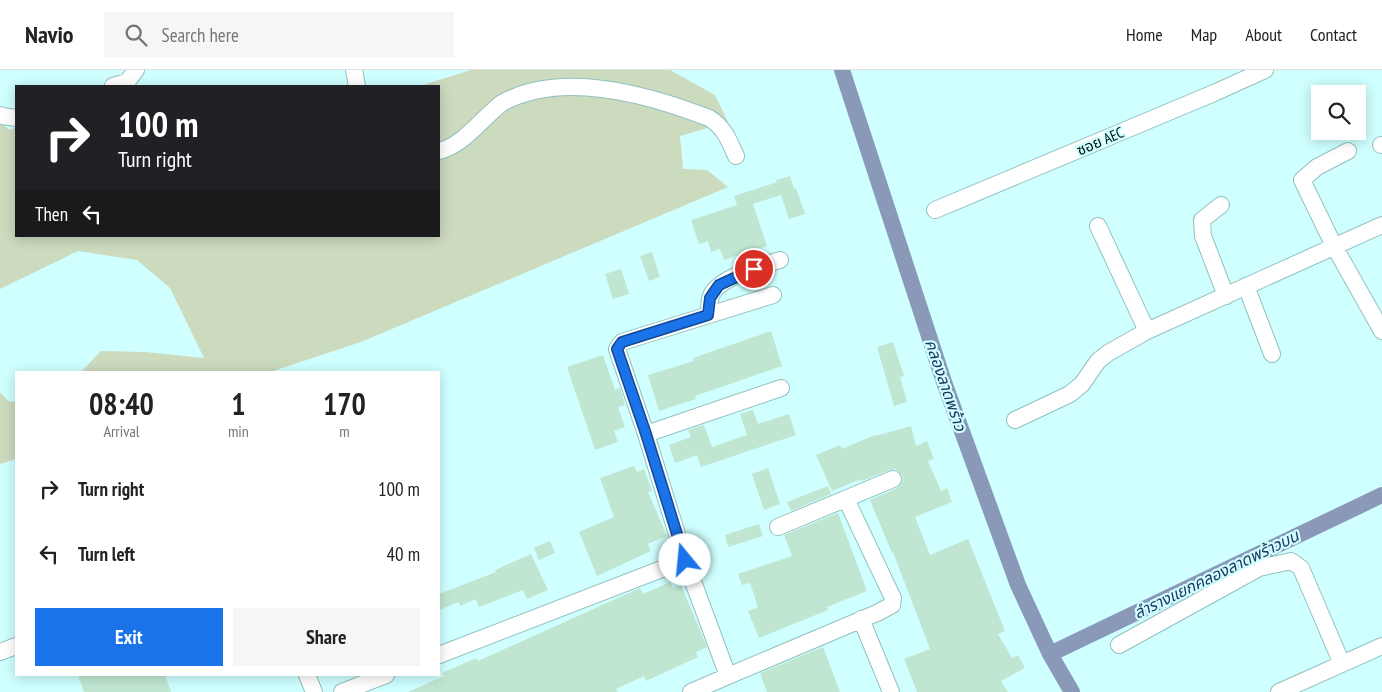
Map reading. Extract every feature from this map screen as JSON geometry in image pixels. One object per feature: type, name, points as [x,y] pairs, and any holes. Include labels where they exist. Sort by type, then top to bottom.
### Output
[{"type":"street","points":[[354,70],[357,85]]},
{"type":"street","name":"ซอย AEC","points":[[935,210],[1214,93],[1264,70]]},
{"type":"street","points":[[440,151],[460,140],[503,102],[523,90],[543,82],[567,81],[615,85],[643,92],[709,118],[726,133],[736,156]]},
{"type":"street","points":[[0,114],[15,118]]},
{"type":"street","points":[[1348,151],[1317,167],[1302,180],[1334,246],[1382,331]]},
{"type":"street","points":[[1221,205],[1202,220],[1203,236],[1226,296]]},
{"type":"street","points":[[1015,420],[1070,394],[1082,384],[1098,361],[1108,353],[1147,332],[1382,225]]},
{"type":"street","points":[[1098,226],[1147,332]]},
{"type":"street","points":[[708,315],[710,298],[719,285],[780,260]]},
{"type":"street","points":[[1246,286],[1272,354]]},
{"type":"street","points":[[728,676],[685,560],[646,434],[618,354],[618,345],[622,342],[772,294]]},
{"type":"street","points":[[646,434],[781,388]]},
{"type":"street","points":[[778,527],[893,479]]},
{"type":"street","points":[[691,692],[888,608],[892,604],[893,598],[846,499]]},
{"type":"street","points":[[440,655],[685,560]]},
{"type":"street","points":[[1119,645],[1259,568],[1291,561],[1301,568],[1342,664]]},
{"type":"street","points":[[861,619],[891,692]]},
{"type":"street","points":[[0,652],[15,646]]},
{"type":"street","points":[[1280,692],[1382,646]]},
{"type":"street","points":[[307,676],[314,692]]},
{"type":"street","points":[[342,692],[383,676]]},
{"type":"green space","points":[[471,70],[670,70],[715,95],[728,122],[680,136],[683,169],[707,170],[728,187],[361,342],[273,371],[82,371],[101,351],[145,352],[204,358],[170,288],[137,260],[78,251],[0,289],[0,122],[10,130],[15,128],[15,237],[440,237],[440,85],[423,85]]},
{"type":"green space","points":[[0,392],[8,401],[15,402],[15,459],[0,464]]},
{"type":"building","points":[[790,176],[805,214],[789,219],[781,195],[753,204],[767,246],[724,260],[720,249],[711,252],[708,241],[699,244],[691,220],[737,205],[734,196]]},
{"type":"building","points":[[652,252],[660,277],[649,281],[640,256]]},
{"type":"building","points":[[621,269],[629,294],[613,299],[605,274]]},
{"type":"building","points":[[771,331],[782,366],[695,396],[696,399],[659,411],[648,375],[694,361],[693,358]]},
{"type":"building","points":[[893,342],[904,376],[900,377],[907,402],[894,406],[877,347]]},
{"type":"building","points":[[603,355],[615,390],[620,388],[625,405],[618,407],[625,427],[614,431],[618,442],[595,450],[567,367]]},
{"type":"building","points":[[753,410],[758,424],[789,414],[796,435],[701,467],[697,455],[675,463],[669,445],[691,437],[688,430],[704,425],[712,447],[747,435],[740,414]]},
{"type":"building","points":[[911,426],[916,446],[927,441],[934,459],[928,461],[941,491],[947,488],[952,502],[915,517],[930,555],[968,539],[1005,631],[998,634],[1012,658],[1018,655],[1025,668],[1001,681],[1008,692],[917,692],[904,659],[930,649],[893,552],[870,500],[897,488],[903,481],[902,475],[895,469],[890,470],[832,491],[816,455],[840,445],[842,449],[875,435]]},
{"type":"building","points":[[634,466],[637,472],[644,469],[652,491],[648,492],[667,536],[648,544],[651,551],[597,576],[579,532],[614,517],[600,478]]},
{"type":"building","points":[[768,468],[780,504],[764,510],[752,474]]},
{"type":"building","points":[[828,486],[831,494],[791,511],[787,502]]},
{"type":"building","points":[[838,513],[867,591],[827,607],[828,610],[759,638],[748,611],[758,607],[750,583],[742,585],[738,574],[792,556],[784,535]]},
{"type":"building","points":[[759,524],[763,536],[728,547],[725,535]]},
{"type":"building","points":[[550,541],[555,553],[539,560],[534,548]]},
{"type":"building","points":[[531,554],[548,590],[527,599],[523,590],[479,607],[476,599],[460,606],[459,602],[440,610],[440,594],[496,572],[495,570]]},
{"type":"building","points":[[670,582],[673,588],[681,585],[707,647],[696,652],[698,657],[646,681],[644,676],[616,689],[618,692],[408,692],[444,676],[442,673],[476,658],[478,661],[640,588],[643,594]]},
{"type":"building","points":[[823,647],[840,692],[767,692],[760,673]]},
{"type":"building","points":[[78,676],[165,676],[171,692],[84,692]]},
{"type":"waterway","name":"คลองลาดพร้าว","points":[[842,70],[944,382],[1018,585],[1050,654],[1072,692]]},
{"type":"waterway","name":"ลำรางแยกคลองลาดพร้าวบน","points":[[1050,654],[1382,495]]},
{"type":"route","points":[[685,560],[646,434],[617,349],[618,345],[622,342],[708,315],[710,298],[719,285],[754,269]]}]
